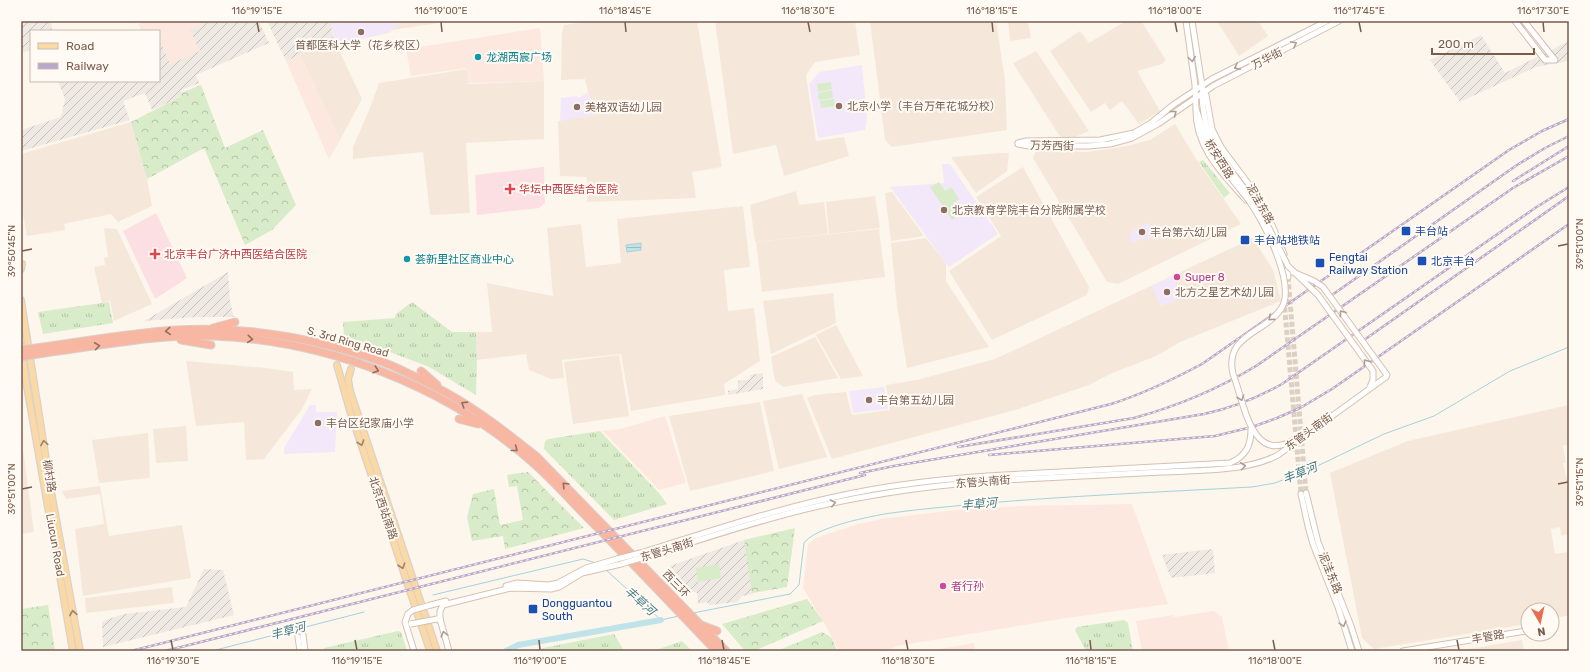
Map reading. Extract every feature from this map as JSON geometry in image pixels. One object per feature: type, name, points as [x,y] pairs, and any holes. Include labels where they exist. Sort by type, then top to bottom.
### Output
[{"type":"highway","points":[[207,329],[234,322]]},
{"type":"highway","name":"S. 3rd Ring Road","points":[[21,357],[44,350],[152,332],[207,329],[263,333],[328,345],[381,361],[446,392],[505,431],[536,456],[608,534]]},
{"type":"highway","name":"S. 3rd Ring Road","points":[[21,350],[44,350],[169,338],[212,336],[263,340],[303,348],[378,370],[439,397],[484,425],[532,462],[608,534]]},
{"type":"highway","points":[[169,338],[211,345]]},
{"type":"highway","points":[[421,371],[446,392]]},
{"type":"highway","points":[[459,419],[484,425]]},
{"type":"highway","name":"西三环","points":[[608,534],[685,614],[716,651]]},
{"type":"highway","name":"西三环","points":[[685,614],[699,624],[726,651]]},
{"type":"highway","points":[[699,624],[717,631]]},
{"type":"highway","points":[[704,638],[710,651]]},
{"type":"main road","name":"桥安西路","points":[[1186,21],[1196,109],[1209,146],[1232,176]]},
{"type":"main road","name":"桥安西路","points":[[1192,21],[1203,92],[1201,98],[1209,134],[1215,148],[1261,221],[1282,267],[1284,282]]},
{"type":"main road","name":"万华街","points":[[1195,90],[1212,79],[1327,21]]},
{"type":"main road","name":"万华街","points":[[1195,98],[1203,92],[1339,21]]},
{"type":"main road","points":[[1515,21],[1545,60],[1555,60],[1524,21]]},
{"type":"main road","name":"万芳西街","points":[[1195,90],[1173,105],[1160,117],[1143,129],[1134,133],[1100,140],[1026,141],[1018,144],[1029,146],[1088,146],[1122,141],[1148,131],[1195,98]]},
{"type":"main road","name":"泥洼东路","points":[[1203,92],[1206,95],[1212,129],[1221,147],[1256,194],[1272,225],[1282,248],[1288,277]]},
{"type":"main road","name":"泥洼东路","points":[[1196,109],[1197,126],[1204,146],[1221,172],[1257,212],[1278,259],[1284,282]]},
{"type":"main road","points":[[1232,176],[1253,200],[1263,216],[1285,261],[1293,272],[1318,295],[1373,371],[1373,380],[1370,387],[1361,394]]},
{"type":"main road","name":"东管头南街","points":[[439,620],[440,608],[443,605],[511,588],[551,589],[559,587],[582,573],[617,559],[769,513],[831,497],[933,481],[1244,466],[1261,463],[1278,455],[1311,429],[1387,375],[1323,287],[1314,281],[1293,272]]},
{"type":"main road","points":[[1284,282],[1285,301],[1281,309],[1272,318],[1239,343],[1233,351],[1231,358],[1233,374],[1251,428],[1264,443],[1277,446],[1286,444],[1311,429]]},
{"type":"main road","name":"柳村路","points":[[21,300],[51,491],[80,651]]},
{"type":"main road","name":"Liucun Road","points":[[21,345],[73,651]]},
{"type":"main road","name":"北京西站南路","points":[[337,365],[437,651]]},
{"type":"main road","name":"北京西站南路","points":[[351,369],[347,391],[430,651]]},
{"type":"main road","name":"东管头南街","points":[[406,629],[405,622],[408,614],[413,610],[517,584],[549,585],[558,583],[586,568],[607,567],[621,564],[763,520],[851,499],[938,485],[1022,477],[1230,462],[1238,460],[1246,453],[1251,438],[1251,428]]},
{"type":"main road","name":"泥洼东路","points":[[1352,651],[1338,607],[1313,544],[1308,526],[1304,494],[1318,542],[1351,626],[1359,651]]},
{"type":"main road","points":[[414,651],[406,629],[411,624],[439,620],[449,651]]},
{"type":"main road","name":"丰管路","points":[[1403,651],[1526,631],[1521,634],[1417,651]]},
{"type":"main road","points":[[300,651],[301,636],[305,651]]},
{"type":"shaded area","points":[[21,21],[51,21],[52,30],[30,30],[30,50],[21,53]]},
{"type":"shaded area","points":[[148,21],[202,21],[200,51],[170,64],[160,40],[160,30],[141,30],[138,24]]},
{"type":"shaded area","points":[[202,21],[259,21],[269,43],[196,75],[199,83],[181,90],[183,96],[152,110],[145,93],[123,101],[130,120],[21,151],[21,130],[61,117],[65,99],[58,82],[160,82],[160,40],[170,64],[200,51],[190,30],[203,24]]},
{"type":"shaded area","points":[[267,21],[330,21],[334,40],[286,61]]},
{"type":"shaded area","name":"首都医科大学（花乡校区）","points":[[330,21],[402,21],[389,33],[336,44]]},
{"type":"shaded area","points":[[402,21],[452,21],[392,30]]},
{"type":"shaded area","points":[[592,21],[697,21],[722,167],[692,172],[696,198],[587,202],[588,184],[586,177],[560,176],[558,121],[596,115],[585,79],[561,80],[562,33],[564,25]]},
{"type":"shaded area","points":[[715,21],[855,21],[860,55],[815,62],[806,75],[816,141],[844,137],[849,156],[784,176],[776,145],[733,154]]},
{"type":"shaded area","points":[[870,21],[996,21],[1005,80],[1007,130],[892,147],[885,140]]},
{"type":"shaded area","points":[[1008,21],[1028,21],[1031,38],[1010,41]]},
{"type":"shaded area","points":[[1126,21],[1141,21],[1166,60],[1162,64],[1137,71],[1160,111],[1139,124],[1122,101],[1110,110],[1105,103],[1091,112],[1050,51],[1080,31],[1089,43]]},
{"type":"shaded area","points":[[1217,21],[1258,21],[1268,36],[1239,56]]},
{"type":"shaded area","points":[[540,28],[544,81],[469,83],[467,68],[411,76],[406,49]]},
{"type":"shaded area","points":[[1481,35],[1505,73],[1569,41],[1569,61],[1536,67],[1460,102],[1430,60]]},
{"type":"shaded area","points":[[334,40],[362,99],[340,140],[300,55]]},
{"type":"shaded area","points":[[1036,51],[1089,131],[1064,142],[1055,129],[1013,63]]},
{"type":"shaded area","points":[[300,55],[340,140],[329,159],[286,61]]},
{"type":"shaded area","name":"北京小学（丰台万年花城分校）","points":[[862,65],[867,119],[865,130],[818,138],[809,84],[819,72]]},
{"type":"shaded area","points":[[467,69],[469,84],[544,81],[544,139],[466,143],[470,213],[430,215],[423,152],[353,159],[353,147],[379,83]]},
{"type":"shaded area","name":"美格双语幼儿园","points":[[588,92],[596,115],[560,121],[561,98],[576,96],[579,98]]},
{"type":"shaded area","points":[[131,122],[147,179],[152,206],[118,222],[111,214],[64,224],[65,230],[27,236],[21,204],[21,154]]},
{"type":"shaded area","points":[[1175,124],[1198,162],[1241,224],[1118,284],[1107,282],[1033,158],[1036,151],[1087,152],[1122,147],[1150,140]]},
{"type":"shaded area","points":[[1009,153],[1007,171],[976,193],[951,157]]},
{"type":"shaded area","name":"北京教育学院丰台分院附属学校","points":[[942,164],[950,164],[998,234],[949,267],[890,187],[944,183]]},
{"type":"shaded area","name":"华坛中西医结合医院","points":[[544,167],[545,203],[539,208],[477,215],[475,175]]},
{"type":"shaded area","points":[[1023,167],[1089,287],[1087,295],[992,340],[949,271],[1001,236],[976,197]]},
{"type":"shaded area","points":[[796,191],[799,205],[824,202],[828,234],[755,242],[750,205]]},
{"type":"shaded area","points":[[892,192],[924,236],[891,241],[885,193]]},
{"type":"shaded area","points":[[875,196],[880,228],[829,234],[826,202]]},
{"type":"shaded area","points":[[743,206],[750,267],[724,270],[728,311],[754,308],[760,361],[724,384],[725,395],[631,411],[621,354],[562,360],[564,378],[551,379],[529,370],[526,354],[477,360],[476,332],[492,332],[487,283],[553,296],[547,228],[581,224],[586,267],[621,263],[617,219]]},
{"type":"shaded area","name":"北京丰台广济中西医结合医院","points":[[156,213],[187,278],[155,299],[123,231]]},
{"type":"shaded area","name":"丰台第六幼儿园","points":[[1148,223],[1155,237],[1148,240],[1146,237],[1133,243],[1129,235],[1134,230]]},
{"type":"shaded area","points":[[104,228],[117,229],[152,304],[114,321],[110,301],[102,303],[94,267],[105,265],[104,258],[108,257]]},
{"type":"shaded area","points":[[879,229],[885,277],[762,292],[756,242]]},
{"type":"shaded area","points":[[926,238],[946,263],[946,281],[989,347],[907,368],[897,306],[891,243]]},
{"type":"shaded area","points":[[1253,238],[1273,270],[1281,301],[1180,342],[1156,356],[1110,374],[1089,385],[1015,410],[832,459],[807,398],[815,395],[846,392],[852,415],[890,410],[886,385],[917,380],[995,359]]},
{"type":"shaded area","points":[[228,272],[230,302],[234,317],[195,317],[144,321]]},
{"type":"shaded area","name":"北方之星艺术幼儿园","points":[[1173,276],[1182,298],[1161,306],[1151,286]]},
{"type":"shaded area","points":[[833,293],[836,323],[771,354],[763,301]]},
{"type":"shaded area","points":[[836,325],[863,376],[841,379],[816,335]]},
{"type":"shaded area","points":[[815,337],[838,378],[783,387],[775,381],[771,357]]},
{"type":"shaded area","points":[[619,355],[629,416],[573,424],[564,362]]},
{"type":"shaded area","points":[[186,361],[266,368],[293,372],[294,390],[312,389],[302,409],[264,459],[246,460],[244,422],[196,426]]},
{"type":"shaded area","points":[[763,373],[763,389],[728,395],[728,391],[738,389],[738,381],[750,379],[750,375]]},
{"type":"shaded area","name":"丰台第五幼儿园","points":[[884,387],[888,409],[853,413],[849,391]]},
{"type":"shaded area","points":[[802,394],[827,457],[779,469],[763,401]]},
{"type":"shaded area","points":[[760,402],[774,471],[690,491],[669,416]]},
{"type":"shaded area","name":"丰台区纪家庙小学","points":[[310,405],[316,405],[316,412],[337,412],[335,452],[284,454],[284,448]]},
{"type":"shaded area","points":[[1569,405],[1569,444],[1563,446],[1566,463],[1563,463],[1569,488],[1569,534],[1561,536],[1560,527],[1551,529],[1555,554],[1567,552],[1569,562],[1569,615],[1560,617],[1560,602],[1520,602],[1520,625],[1374,649],[1362,638],[1330,473],[1408,441]]},
{"type":"shaded area","points":[[665,416],[686,483],[659,490],[603,431],[620,429]]},
{"type":"shaded area","points":[[186,426],[188,461],[156,463],[153,429]]},
{"type":"shaded area","points":[[148,433],[150,478],[99,483],[92,440]]},
{"type":"shaded area","points":[[21,434],[34,532],[21,534]]},
{"type":"shaded area","points":[[100,486],[109,536],[182,525],[191,578],[83,596],[75,529],[104,524],[100,494],[66,499],[62,491]]},
{"type":"shaded area","points":[[1132,504],[1168,604],[1066,618],[897,646],[886,651],[839,651],[803,588],[808,544],[816,538],[855,525],[881,519],[956,510],[1021,506]]},
{"type":"shaded area","points":[[744,540],[753,594],[742,596],[737,602],[709,605],[707,602],[698,604],[697,593],[689,588],[670,566]]},
{"type":"shaded area","points":[[1213,549],[1215,573],[1171,578],[1162,555]]},
{"type":"shaded area","points":[[204,569],[223,570],[234,615],[103,647],[102,623],[105,620],[124,614],[186,607]]},
{"type":"shaded area","points":[[172,587],[174,603],[86,613],[85,598]]},
{"type":"shaded area","points":[[1214,611],[1222,617],[1229,651],[1142,651],[1136,621],[1173,615],[1174,617]]},
{"type":"shaded area","points":[[1520,640],[1520,642],[1522,642],[1524,651],[1463,650]]},
{"type":"shaded area","points":[[974,643],[975,651],[929,651]]},
{"type":"green space","points":[[831,82],[832,89],[818,92],[817,84]]},
{"type":"green space","points":[[201,85],[225,148],[263,130],[296,205],[272,230],[245,245],[204,148],[147,179],[131,122],[182,96],[181,93]]},
{"type":"green space","points":[[832,90],[833,98],[819,100],[818,93]]},
{"type":"green space","points":[[834,99],[835,106],[821,108],[820,101]]},
{"type":"green space","points":[[1203,160],[1230,193],[1224,198],[1199,162]]},
{"type":"green space","points":[[939,182],[945,191],[951,187],[959,199],[953,203],[960,214],[952,220],[930,187]]},
{"type":"green space","points":[[109,302],[113,323],[43,334],[38,312]]},
{"type":"green space","points":[[412,302],[452,332],[476,332],[476,395],[429,367],[344,336],[343,322],[395,318],[396,314]]},
{"type":"green space","points":[[600,431],[659,493],[667,504],[614,520],[544,449],[545,441],[548,439]]},
{"type":"green space","points":[[528,472],[584,528],[505,549],[503,536],[472,541],[467,517],[473,494],[494,489],[500,525],[523,520],[517,486],[509,487],[507,475]]},
{"type":"green space","points":[[795,528],[787,587],[752,593],[744,540]]},
{"type":"green space","points":[[719,564],[721,578],[698,582],[696,568]]},
{"type":"green space","points":[[807,599],[823,621],[754,651],[745,651],[722,624]]},
{"type":"green space","points":[[48,605],[55,651],[21,651],[21,609]]},
{"type":"green space","points":[[1124,620],[1128,623],[1133,651],[1086,651],[1075,630],[1077,627]]},
{"type":"green space","points":[[398,631],[401,632],[407,651],[322,651],[324,648]]},
{"type":"green space","points":[[822,632],[832,638],[837,651],[777,651]]},
{"type":"green space","points":[[614,634],[624,651],[528,651]]},
{"type":"green space","points":[[682,641],[692,651],[653,651]]},
{"type":"water","points":[[641,243],[641,250],[627,252],[626,245]]},
{"type":"waterway","name":"丰草河","points":[[693,613],[790,594],[799,585],[804,543],[810,537],[819,532],[844,523],[891,513],[975,504],[1079,496],[1252,487],[1275,483],[1311,469],[1384,434],[1434,416],[1510,371],[1569,347]]},
{"type":"waterway","name":"丰草河","points":[[433,595],[583,559],[596,563]]},
{"type":"waterway","name":"丰草河","points":[[605,569],[661,620],[679,616]]},
{"type":"waterway","name":"丰草河","points":[[212,651],[364,612]]},
{"type":"waterway","points":[[506,651],[518,645],[661,620]]},
{"type":"tunnel","points":[[1288,277],[1306,493]]},
{"type":"tunnel","points":[[1284,300],[1301,494]]},
{"type":"railway","points":[[131,651],[1111,404],[1134,396],[1202,364],[1509,150],[1542,131],[1569,119]]},
{"type":"railway","points":[[1332,295],[1517,165],[1545,148],[1569,136]]},
{"type":"railway","points":[[1513,181],[1569,146]]},
{"type":"railway","points":[[958,447],[1134,418],[1182,402],[1227,382],[1256,366],[1513,188],[1569,156]]},
{"type":"railway","points":[[860,473],[1204,414],[1244,402],[1282,384],[1535,208],[1569,187]]},
{"type":"railway","points":[[1364,340],[1569,196]]},
{"type":"railway","points":[[989,455],[1215,436],[1252,427],[1277,418],[1300,408],[1332,389],[1569,224]]},
{"type":"railway","points":[[165,651],[865,475]]},
{"type":"place","name":"首都医科大学（花乡校区）","points":[[361,32]]},
{"type":"place","name":"龙湖西宸广场","points":[[478,57]]},
{"type":"place","name":"北京小学（丰台万年花城分校）","points":[[839,106]]},
{"type":"place","name":"美格双语幼儿园","points":[[577,107]]},
{"type":"place","name":"华坛中西医结合医院","points":[[510,189]]},
{"type":"place","name":"北京教育学院丰台分院附属学校","points":[[944,210]]},
{"type":"place","name":"丰台站","points":[[1406,231]]},
{"type":"place","name":"丰台第六幼儿园","points":[[1142,232]]},
{"type":"place","name":"丰台站地铁站","points":[[1245,240]]},
{"type":"place","name":"北京丰台广济中西医结合医院","points":[[155,254]]},
{"type":"place","name":"荟新里社区商业中心","points":[[407,259]]},
{"type":"place","name":"北京丰台","points":[[1422,261]]},
{"type":"place","name":"Fengtai Railway Station","points":[[1320,263]]},
{"type":"place","name":"Super 8","points":[[1177,277]]},
{"type":"place","name":"北方之星艺术幼儿园","points":[[1167,292]]},
{"type":"place","name":"丰台第五幼儿园","points":[[869,400]]},
{"type":"place","name":"丰台区纪家庙小学","points":[[318,423]]},
{"type":"place","name":"者行孙","points":[[943,586]]},
{"type":"place","name":"Dongguantou South","points":[[533,609]]}]
